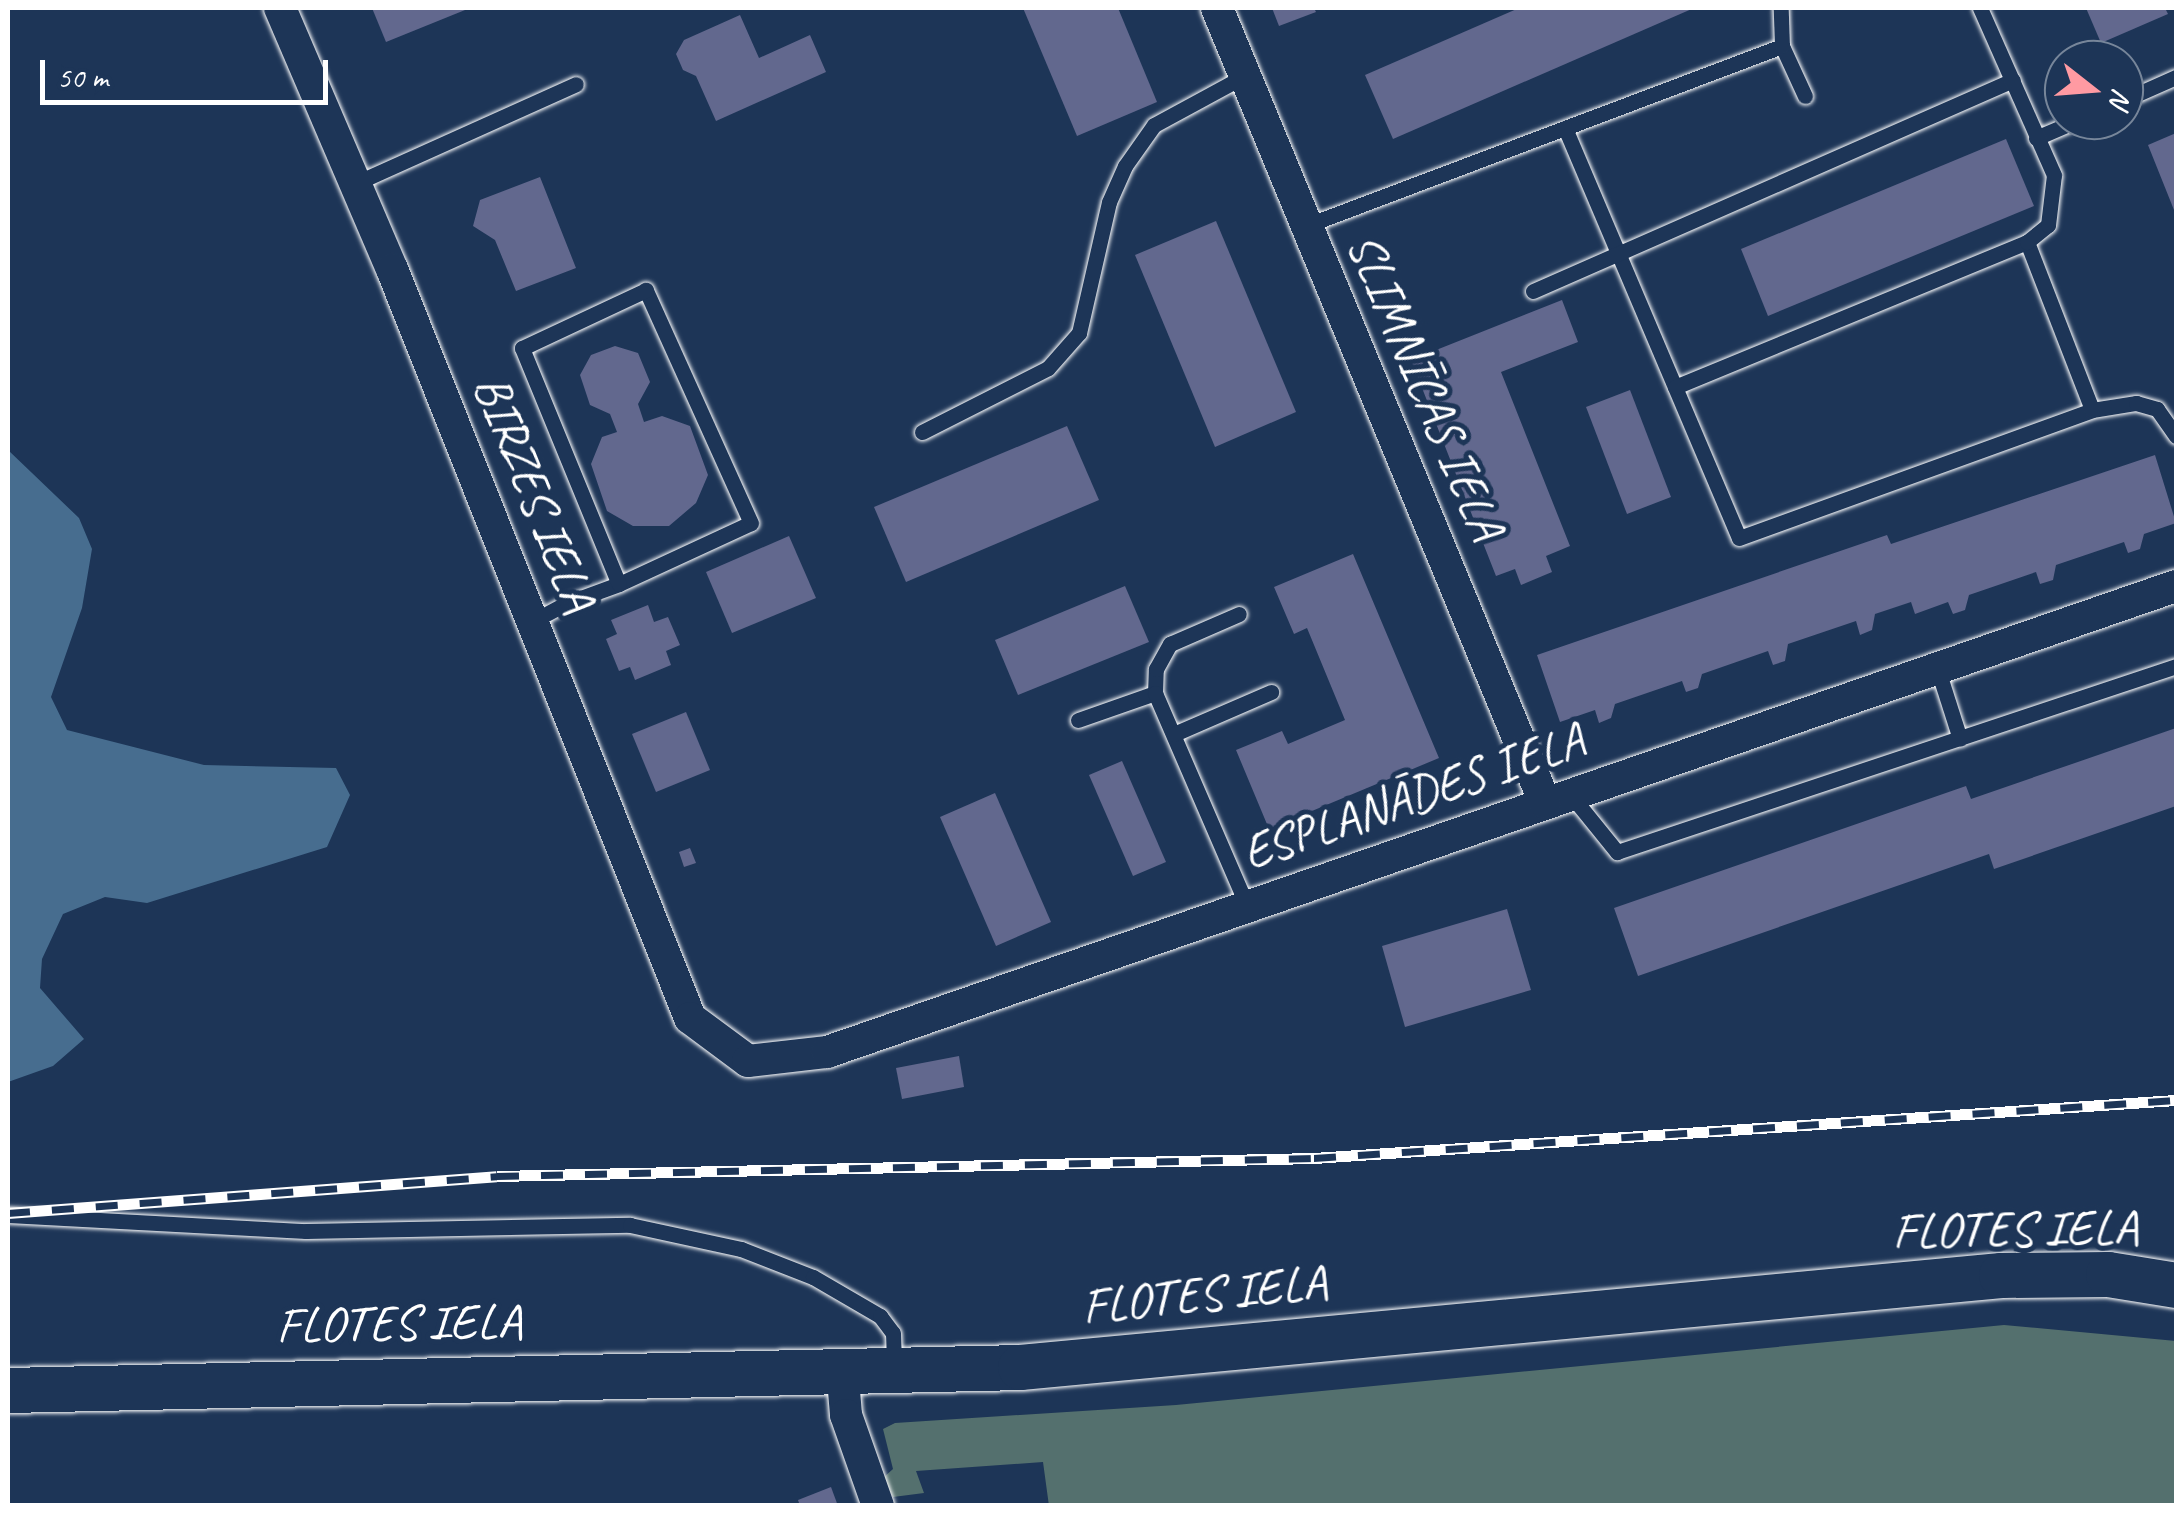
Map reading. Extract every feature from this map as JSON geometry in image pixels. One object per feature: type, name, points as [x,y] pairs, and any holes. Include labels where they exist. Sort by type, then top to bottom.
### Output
[{"type":"street","name":"BIRZES IELA","points":[[280,8],[356,183],[690,1018]]},
{"type":"street","name":"SLIMNĪCAS IELA","points":[[1217,8],[1306,226],[1557,798]]},
{"type":"street","name":"ESPLANĀDES IELA","points":[[690,1018],[748,1061],[827,1052],[2176,586]]},
{"type":"street","name":"FLOTES IELA","points":[[8,1390],[842,1367],[1020,1366],[2001,1274],[2108,1274],[2176,1285]]},
{"type":"street","points":[[842,1367],[846,1415],[878,1506]]},
{"type":"lane","points":[[1781,8],[1782,46],[1805,96]]},
{"type":"lane","points":[[1676,388],[2027,242],[2048,225],[2055,205],[2054,176],[1980,8]]},
{"type":"lane","points":[[1306,226],[1782,46]]},
{"type":"lane","points":[[922,432],[1048,368],[1079,333],[1109,202],[1125,166],[1154,125],[1246,75]]},
{"type":"lane","points":[[2144,91],[2176,77]]},
{"type":"lane","points":[[1533,291],[2013,80]]},
{"type":"lane","points":[[356,183],[576,84]]},
{"type":"lane","points":[[1565,128],[1739,538],[2092,410],[2136,403],[2157,410],[2176,436]]},
{"type":"lane","points":[[2036,138],[2044,135]]},
{"type":"lane","points":[[2027,242],[2092,410]]},
{"type":"lane","points":[[532,621],[618,584],[751,524],[646,290],[522,348],[618,584]]},
{"type":"lane","points":[[1238,614],[1170,644],[1156,669],[1155,693],[1248,906]]},
{"type":"lane","points":[[1557,798],[1617,852],[2176,666]]},
{"type":"lane","points":[[1938,670],[1960,738]]},
{"type":"lane","points":[[1174,734],[1271,692]]},
{"type":"lane","points":[[1078,720],[1155,693]]},
{"type":"lane","points":[[8,1214],[306,1231],[630,1225],[741,1249],[813,1277],[880,1316],[893,1333],[894,1366]]},
{"type":"green space","points":[[2004,1325],[2176,1341],[2176,1505],[1049,1506],[1043,1462],[916,1471],[924,1493],[893,1497],[883,1478],[893,1469],[883,1429],[895,1423],[1176,1405]]},
{"type":"water","points":[[8,450],[79,518],[92,549],[82,608],[51,697],[67,730],[204,765],[336,768],[350,795],[327,847],[147,903],[105,897],[63,914],[42,959],[40,988],[84,1039],[53,1066],[8,1082]]},
{"type":"building","points":[[372,8],[470,8],[386,42]]},
{"type":"building","points":[[1023,8],[1118,8],[1157,102],[1077,136]]},
{"type":"building","points":[[1272,8],[1314,8],[1316,12],[1279,26]]},
{"type":"building","points":[[1519,8],[1694,8],[1393,139],[1365,75]]},
{"type":"building","points":[[2086,8],[2165,8],[2168,14],[2108,40],[2100,40]]},
{"type":"building","points":[[740,15],[759,58],[810,35],[826,72],[716,121],[696,76],[683,70],[676,54],[684,40]]},
{"type":"building","points":[[2176,133],[2176,215],[2148,145]]},
{"type":"building","points":[[2006,139],[2034,206],[1768,316],[1741,249]]},
{"type":"building","points":[[540,177],[576,268],[516,291],[495,240],[473,226],[480,200]]},
{"type":"building","points":[[1216,221],[1296,412],[1215,447],[1135,255]]},
{"type":"building","points":[[1562,300],[1578,342],[1501,372],[1570,546],[1546,556],[1552,572],[1521,585],[1515,569],[1496,576],[1411,360]]},
{"type":"building","points":[[615,346],[638,353],[650,382],[638,404],[644,422],[662,416],[690,426],[708,475],[696,503],[669,526],[633,526],[607,511],[591,464],[602,437],[617,432],[610,414],[590,405],[580,375],[591,355]]},
{"type":"building","points":[[1630,390],[1671,497],[1627,514],[1586,407]]},
{"type":"building","points":[[1067,426],[1099,500],[906,582],[874,507]]},
{"type":"building","points":[[2155,455],[2176,523],[2144,534],[2140,549],[2128,553],[2124,542],[2056,565],[2053,580],[2040,584],[2036,572],[1969,595],[1965,610],[1953,614],[1948,602],[1915,614],[1911,602],[1875,614],[1872,630],[1860,635],[1856,621],[1788,644],[1785,661],[1773,665],[1768,651],[1702,674],[1698,688],[1686,692],[1682,681],[1615,704],[1611,718],[1599,723],[1595,710],[1560,722],[1537,655],[1887,535],[1891,544]]},
{"type":"building","points":[[789,536],[816,598],[732,633],[706,572]]},
{"type":"building","points":[[1353,554],[1439,758],[1269,829],[1236,750],[1282,731],[1288,744],[1345,720],[1307,628],[1294,634],[1274,587]]},
{"type":"building","points":[[1125,586],[1149,642],[1018,695],[995,640]]},
{"type":"building","points":[[648,605],[654,622],[668,617],[680,645],[666,651],[671,665],[635,680],[630,667],[619,671],[606,639],[617,634],[611,620]]},
{"type":"building","points":[[686,712],[710,770],[656,792],[632,734]]},
{"type":"building","points":[[2176,728],[2176,806],[1994,869],[1989,854],[1638,976],[1614,908],[1966,786],[1971,799]]},
{"type":"building","points":[[1122,761],[1166,862],[1133,876],[1089,775]]},
{"type":"building","points":[[995,793],[1051,922],[996,946],[940,817]]},
{"type":"building","points":[[690,848],[696,863],[684,867],[679,852]]},
{"type":"building","points":[[1507,909],[1531,990],[1405,1027],[1382,946]]},
{"type":"building","points":[[959,1056],[964,1087],[902,1099],[896,1068]]},
{"type":"building","points":[[831,1487],[838,1506],[800,1506],[798,1500]]},
{"type":"railway","points":[[8,1213],[497,1176],[1314,1158],[2176,1100]]}]
